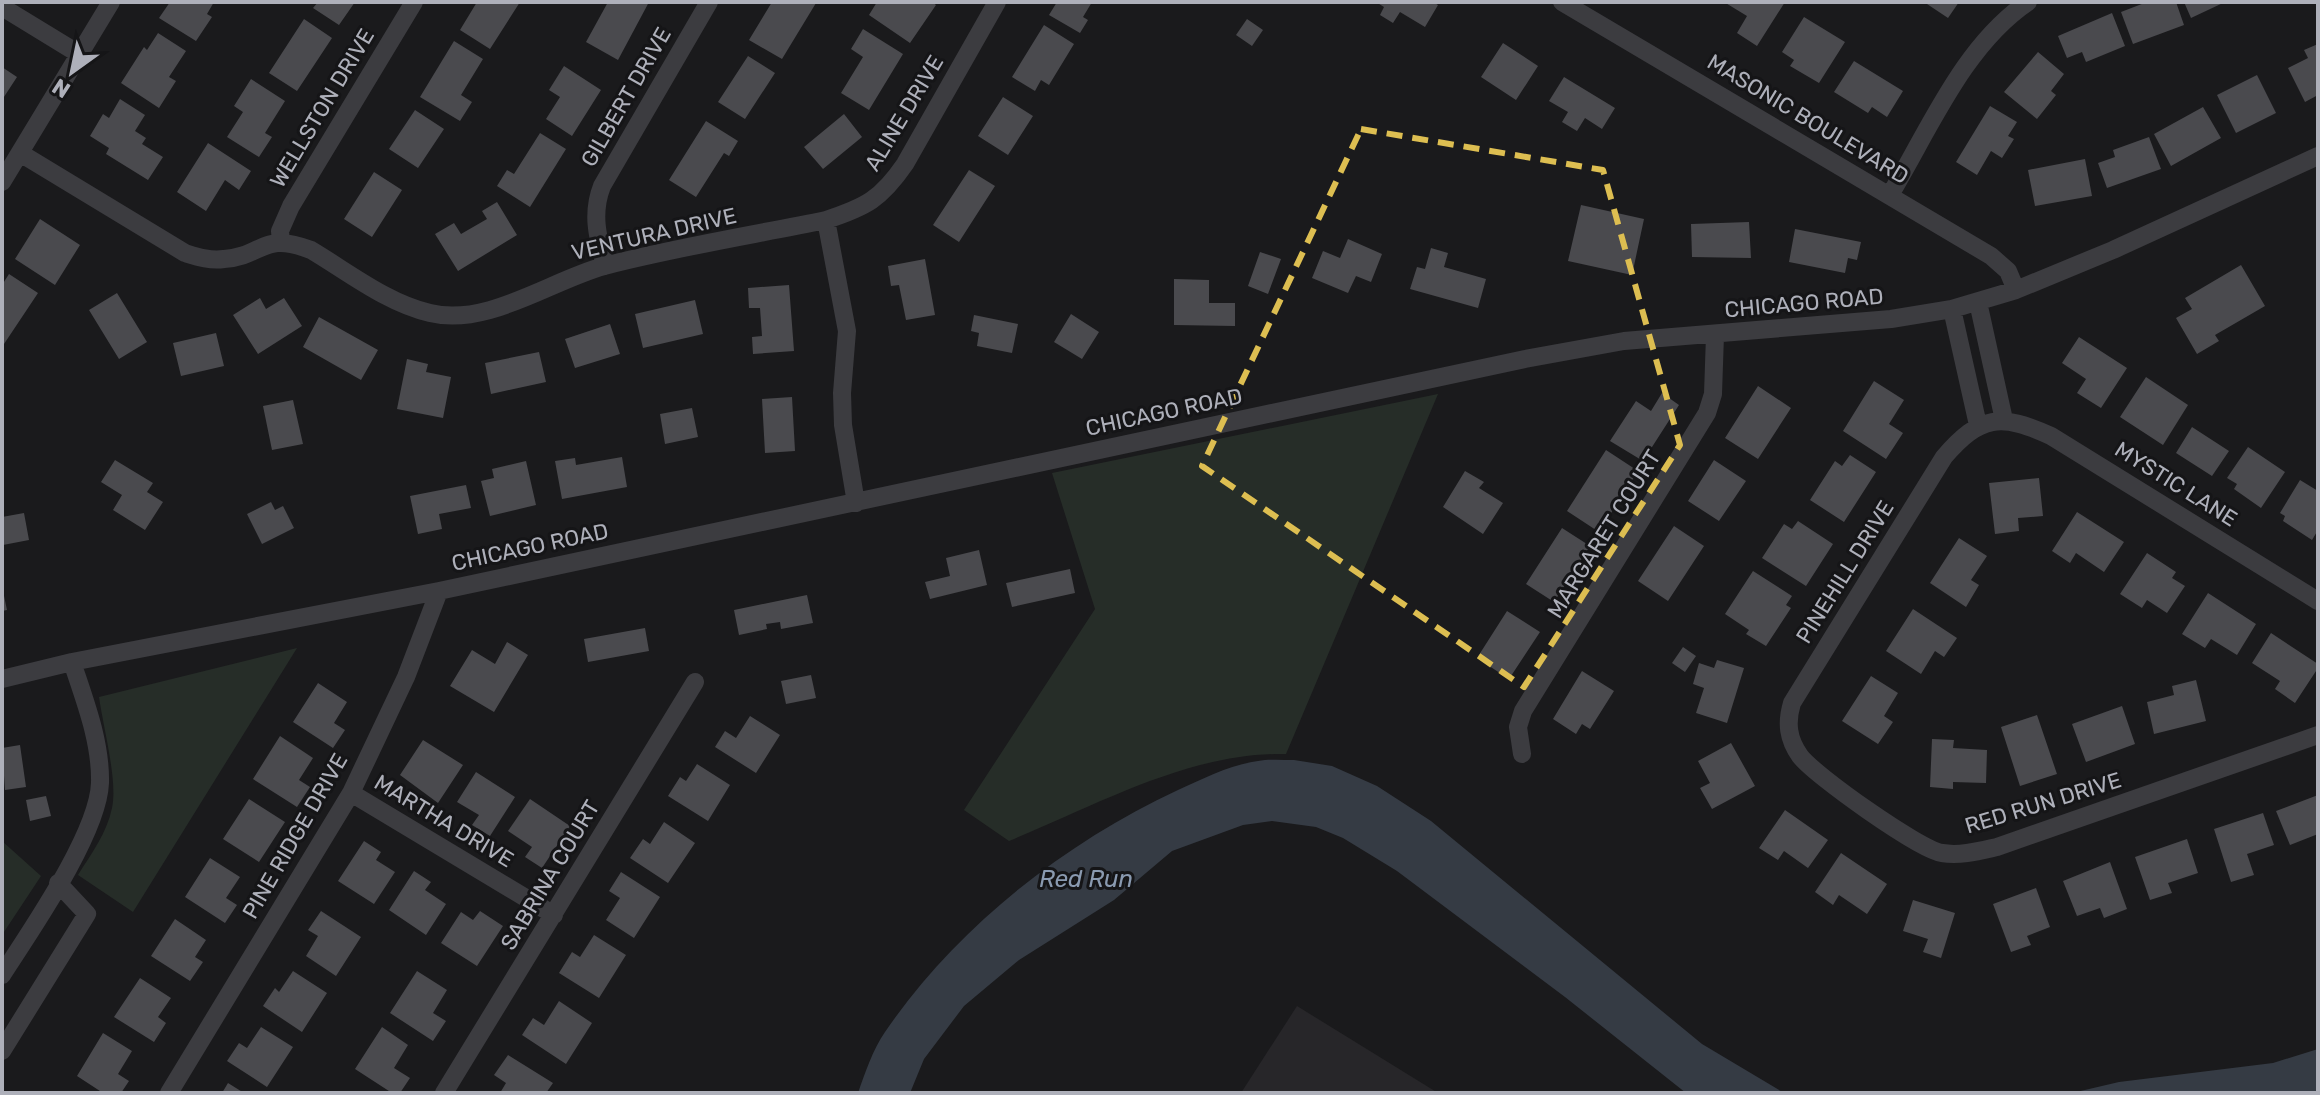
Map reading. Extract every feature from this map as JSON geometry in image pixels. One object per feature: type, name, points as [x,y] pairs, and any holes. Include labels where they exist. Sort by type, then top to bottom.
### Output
[{"type":"street","points":[[2,182],[111,2]]},
{"type":"street","name":"WELLSTON DRIVE","points":[[281,242],[280,231],[291,206],[414,2]]},
{"type":"street","name":"GILBERT DRIVE","points":[[605,266],[595,221],[595,203],[709,2]]},
{"type":"street","name":"ALINE DRIVE","points":[[826,220],[862,208],[890,187],[997,2]]},
{"type":"street","name":"MASONIC BOULEVARD","points":[[1562,2],[1991,256],[2008,271],[2016,290]]},
{"type":"street","points":[[1890,195],[1968,63],[1988,37],[2028,2]]},
{"type":"street","points":[[2,7],[79,54]]},
{"type":"street","points":[[20,153],[185,253],[205,259],[226,260],[268,243],[281,242]]},
{"type":"street","name":"CHICAGO ROAD","points":[[2,679],[72,662],[439,591],[1525,359],[1624,341],[1891,319],[1952,309],[2016,290],[2113,250],[2318,156]]},
{"type":"street","points":[[826,220],[847,331],[843,425],[856,503]]},
{"type":"street","name":"VENTURA DRIVE","points":[[281,242],[311,250],[381,292],[431,314],[463,316],[605,266],[826,220]]},
{"type":"street","points":[[1952,309],[1978,425],[2004,420],[1978,302]]},
{"type":"street","name":"MARGARET COURT","points":[[1522,754],[1518,727],[1523,711],[1707,413],[1713,394],[1715,335]]},
{"type":"street","name":"MYSTIC LANE","points":[[2004,420],[2021,423],[2051,436],[2318,601]]},
{"type":"street","name":"PINEHILL DRIVE","points":[[1801,757],[1790,737],[1787,719],[1792,703],[1944,457],[1978,425]]},
{"type":"street","name":"PINE RIDGE DRIVE","points":[[169,1093],[351,793],[406,677],[439,591]]},
{"type":"street","points":[[2,975],[94,817],[100,782],[93,727],[72,662]]},
{"type":"street","name":"SABRINA COURT","points":[[444,1093],[695,682]]},
{"type":"street","name":"RED RUN DRIVE","points":[[1801,757],[1820,774],[1925,848],[1940,853],[1958,853],[1997,847],[2318,735]]},
{"type":"street","name":"MARTHA DRIVE","points":[[351,793],[554,915]]},
{"type":"street","points":[[2,1051],[87,914],[58,883]]},
{"type":"highlighted area","points":[[1361,129],[1603,170],[1680,445],[1524,687],[1202,466]]},
{"type":"shaded area","points":[[1438,394],[1286,754],[1250,756],[1179,771],[1009,841],[964,810],[1095,609],[1052,473]]},
{"type":"shaded area","points":[[297,648],[133,912],[78,875],[102,835],[112,808],[112,769],[99,697]]},
{"type":"shaded area","points":[[2,841],[41,876],[2,935]]},
{"type":"shaded area","points":[[1297,1006],[1438,1093],[1241,1093]]},
{"type":"water","name":"Red Run","points":[[1294,760],[1332,766],[1377,786],[1431,821],[1702,1044],[1784,1093],[1686,1093],[1565,997],[1397,871],[1343,838],[1316,827],[1272,821],[1243,825],[1172,851],[1114,900],[1019,960],[964,1006],[924,1059],[910,1093],[858,1093],[881,1039],[913,994],[979,924],[1054,862],[1136,811],[1216,773],[1247,763]]},
{"type":"water","points":[[2318,1049],[2318,1093],[2072,1093],[2119,1082],[2273,1063]]},
{"type":"building","points":[[170,2],[214,2],[207,14],[212,17],[196,41],[159,18]]},
{"type":"building","points":[[318,2],[355,2],[339,25],[313,8]]},
{"type":"building","points":[[477,2],[520,2],[490,49],[460,30]]},
{"type":"building","points":[[608,2],[649,2],[618,60],[586,42]]},
{"type":"building","points":[[772,2],[816,3],[782,59],[749,40]]},
{"type":"building","points":[[877,2],[932,2],[936,5],[910,43],[869,15]]},
{"type":"building","points":[[1057,2],[1092,2],[1083,17],[1088,20],[1080,33],[1049,15]]},
{"type":"building","points":[[1376,2],[1433,2],[1438,5],[1425,27],[1400,12],[1393,23],[1380,15],[1384,7]]},
{"type":"building","points":[[1724,2],[1785,2],[1757,46],[1737,33],[1747,16]]},
{"type":"building","points":[[1924,2],[1959,2],[1948,18]]},
{"type":"building","points":[[2147,2],[2176,2],[2184,25],[2133,44],[2121,12]]},
{"type":"building","points":[[2184,2],[2225,2],[2191,18]]},
{"type":"building","points":[[2112,13],[2125,46],[2086,62],[2082,52],[2067,58],[2058,36]]},
{"type":"building","points":[[1804,17],[1845,42],[1819,83],[1790,66],[1794,60],[1782,52]]},
{"type":"building","points":[[304,19],[332,38],[297,91],[269,73]]},
{"type":"building","points":[[1247,19],[1263,30],[1252,46],[1236,35]]},
{"type":"building","points":[[1044,25],[1074,44],[1049,85],[1041,80],[1035,91],[1012,77]]},
{"type":"building","points":[[863,29],[903,54],[869,110],[841,93],[863,57],[851,49]]},
{"type":"building","points":[[158,33],[186,51],[169,77],[176,81],[159,108],[121,83],[144,47],[147,50]]},
{"type":"building","points":[[454,41],[483,59],[461,95],[472,102],[460,121],[420,97]]},
{"type":"building","points":[[1503,43],[1538,66],[1516,100],[1481,77]]},
{"type":"building","points":[[2318,44],[2318,95],[2305,102],[2288,68],[2308,58],[2304,50]]},
{"type":"building","points":[[2038,52],[2064,74],[2051,91],[2056,95],[2037,119],[2004,92]]},
{"type":"building","points":[[748,56],[775,73],[745,119],[718,102]]},
{"type":"building","points":[[1854,61],[1903,91],[1887,117],[1872,107],[1868,113],[1834,92]]},
{"type":"building","points":[[564,66],[601,90],[572,136],[546,119],[560,97],[549,90]]},
{"type":"building","points":[[2,67],[17,77],[2,100]]},
{"type":"building","points":[[2257,75],[2276,113],[2236,133],[2217,95]]},
{"type":"building","points":[[1564,77],[1615,108],[1602,129],[1585,118],[1577,131],[1562,122],[1568,112],[1549,101]]},
{"type":"building","points":[[251,79],[285,101],[265,133],[272,137],[259,157],[227,137],[243,112],[234,106]]},
{"type":"building","points":[[1003,97],[1033,116],[1008,155],[978,136]]},
{"type":"building","points":[[120,99],[145,115],[135,131],[146,138],[142,144],[163,157],[148,180],[106,154],[109,148],[90,136],[103,114],[109,118]]},
{"type":"building","points":[[1990,106],[2017,122],[2008,136],[2014,139],[2002,158],[1991,151],[1977,175],[1956,162]]},
{"type":"building","points":[[2203,107],[2221,138],[2171,166],[2154,134]]},
{"type":"building","points":[[415,110],[444,129],[418,168],[389,149]]},
{"type":"building","points":[[844,114],[862,137],[823,169],[804,147]]},
{"type":"building","points":[[706,121],[738,141],[729,156],[724,153],[696,197],[669,180]]},
{"type":"building","points":[[540,133],[566,149],[530,207],[497,186],[507,170],[514,174]]},
{"type":"building","points":[[2149,137],[2161,169],[2107,188],[2098,163],[2115,157],[2113,150]]},
{"type":"building","points":[[208,143],[251,171],[239,190],[225,180],[206,211],[177,192]]},
{"type":"building","points":[[2085,159],[2092,196],[2035,206],[2028,170]]},
{"type":"building","points":[[969,170],[995,186],[959,242],[933,225]]},
{"type":"building","points":[[374,172],[402,190],[372,237],[344,219]]},
{"type":"building","points":[[497,202],[517,235],[458,271],[435,234],[454,223],[461,234],[487,219],[482,211]]},
{"type":"building","points":[[1581,205],[1644,219],[1632,275],[1568,261]]},
{"type":"building","points":[[40,219],[80,245],[55,285],[15,259]]},
{"type":"building","points":[[1749,222],[1751,258],[1692,257],[1691,224]]},
{"type":"building","points":[[1795,229],[1861,242],[1857,260],[1848,258],[1845,273],[1789,262]]},
{"type":"building","points":[[1348,239],[1382,254],[1371,282],[1356,276],[1348,293],[1312,278],[1323,251],[1340,258]]},
{"type":"building","points":[[1431,248],[1448,253],[1444,267],[1486,279],[1478,308],[1410,289],[1417,267],[1425,269]]},
{"type":"building","points":[[1260,252],[1281,259],[1268,294],[1248,286]]},
{"type":"building","points":[[925,259],[935,315],[906,320],[899,285],[891,286],[888,266]]},
{"type":"building","points":[[2241,265],[2265,306],[2215,335],[2219,341],[2197,354],[2176,318],[2192,309],[2185,298]]},
{"type":"building","points":[[9,274],[38,293],[4,344],[2,285]]},
{"type":"building","points":[[1174,279],[1209,280],[1209,303],[1235,303],[1235,326],[1174,325]]},
{"type":"building","points":[[789,285],[794,351],[753,354],[752,337],[762,336],[760,308],[749,308],[748,288]]},
{"type":"building","points":[[117,293],[147,342],[119,359],[89,310]]},
{"type":"building","points":[[260,298],[266,309],[284,298],[302,326],[258,354],[233,315]]},
{"type":"building","points":[[695,300],[703,334],[643,348],[635,314]]},
{"type":"building","points":[[1071,314],[1099,332],[1082,359],[1054,342]]},
{"type":"building","points":[[974,315],[1018,324],[1012,353],[977,346],[979,333],[971,331]]},
{"type":"building","points":[[319,317],[378,350],[361,380],[303,347]]},
{"type":"building","points":[[610,324],[620,354],[575,368],[565,339]]},
{"type":"building","points":[[216,333],[224,366],[181,376],[173,343]]},
{"type":"building","points":[[2079,337],[2127,368],[2101,408],[2077,393],[2086,379],[2062,363]]},
{"type":"building","points":[[539,352],[546,382],[491,394],[485,363]]},
{"type":"building","points":[[407,359],[428,364],[426,372],[451,377],[443,418],[397,409]]},
{"type":"building","points":[[2146,377],[2188,405],[2163,445],[2120,417]]},
{"type":"building","points":[[1874,381],[1904,400],[1889,424],[1903,433],[1886,459],[1843,431]]},
{"type":"building","points":[[1758,386],[1791,408],[1758,459],[1725,438]]},
{"type":"building","points":[[1662,393],[1679,405],[1643,461],[1610,441],[1636,401],[1651,411]]},
{"type":"building","points":[[792,397],[795,451],[765,453],[762,399]]},
{"type":"building","points":[[293,400],[303,444],[272,450],[263,406]]},
{"type":"building","points":[[692,408],[698,437],[665,444],[660,414]]},
{"type":"building","points":[[2192,427],[2229,451],[2212,476],[2176,453]]},
{"type":"building","points":[[2248,447],[2285,472],[2261,508],[2234,489],[2237,484],[2227,478]]},
{"type":"building","points":[[1606,450],[1638,471],[1599,532],[1567,511]]},
{"type":"building","points":[[1850,455],[1876,472],[1844,522],[1810,500],[1835,461],[1842,466]]},
{"type":"building","points":[[622,457],[627,487],[562,499],[555,461],[575,458],[576,465]]},
{"type":"building","points":[[115,460],[153,483],[147,492],[163,502],[145,530],[113,510],[122,495],[101,482]]},
{"type":"building","points":[[1714,460],[1746,481],[1719,521],[1688,501]]},
{"type":"building","points":[[526,461],[536,505],[490,516],[481,481],[494,478],[492,469]]},
{"type":"building","points":[[1465,471],[1484,482],[1479,488],[1503,503],[1483,534],[1443,507]]},
{"type":"building","points":[[2039,478],[2043,516],[2018,518],[2019,531],[1995,534],[1989,483]]},
{"type":"building","points":[[2300,480],[2318,491],[2318,530],[2312,540],[2283,521],[2285,516],[2280,513]]},
{"type":"building","points":[[466,485],[471,508],[439,514],[442,529],[418,534],[410,496]]},
{"type":"building","points":[[271,502],[275,510],[283,506],[294,528],[262,544],[247,514]]},
{"type":"building","points":[[2077,512],[2124,542],[2104,572],[2076,553],[2070,563],[2052,551]]},
{"type":"building","points":[[24,513],[29,540],[3,545],[2,517]]},
{"type":"building","points":[[1798,521],[1833,544],[1806,586],[1762,558],[1784,524],[1792,529]]},
{"type":"building","points":[[1674,526],[1704,546],[1668,601],[1638,581]]},
{"type":"building","points":[[1562,528],[1590,546],[1554,602],[1526,584]]},
{"type":"building","points":[[1959,538],[1987,556],[1971,580],[1979,585],[1966,607],[1930,583]]},
{"type":"building","points":[[979,550],[987,585],[930,599],[925,582],[950,576],[946,558]]},
{"type":"building","points":[[2147,553],[2176,572],[2172,578],[2185,586],[2167,613],[2147,600],[2142,608],[2120,594]]},
{"type":"building","points":[[1070,569],[1075,593],[1012,607],[1006,583]]},
{"type":"building","points":[[1753,571],[1792,596],[1786,605],[1791,608],[1766,646],[1746,634],[1749,630],[1725,614]]},
{"type":"building","points":[[2,592],[7,610],[2,611]]},
{"type":"building","points":[[2208,593],[2256,624],[2237,655],[2211,639],[2205,648],[2182,634]]},
{"type":"building","points":[[807,595],[813,623],[781,629],[780,622],[766,624],[767,629],[739,635],[734,610]]},
{"type":"building","points":[[1913,609],[1957,638],[1944,657],[1935,651],[1921,674],[1886,651]]},
{"type":"building","points":[[1507,611],[1540,632],[1509,679],[1477,658]]},
{"type":"building","points":[[645,628],[649,651],[588,662],[584,639]]},
{"type":"building","points":[[2271,633],[2318,664],[2295,703],[2275,689],[2280,681],[2252,663]]},
{"type":"building","points":[[507,642],[528,655],[494,712],[450,686],[472,650],[495,664]]},
{"type":"building","points":[[1683,647],[1696,656],[1685,672],[1672,663]]},
{"type":"building","points":[[1717,660],[1744,668],[1727,723],[1696,713],[1704,688],[1693,684],[1699,663],[1714,668]]},
{"type":"building","points":[[1582,671],[1614,691],[1590,729],[1582,724],[1576,734],[1553,719]]},
{"type":"building","points":[[811,675],[816,698],[786,704],[781,681]]},
{"type":"building","points":[[1871,676],[1898,693],[1884,716],[1893,722],[1878,744],[1842,721]]},
{"type":"building","points":[[2196,680],[2206,721],[2154,734],[2147,702],[2174,695],[2172,686]]},
{"type":"building","points":[[318,683],[347,702],[334,723],[345,730],[333,748],[293,722]]},
{"type":"building","points":[[2122,706],[2135,744],[2086,762],[2072,724]]},
{"type":"building","points":[[2037,715],[2057,774],[2020,786],[2001,727]]},
{"type":"building","points":[[750,716],[780,735],[756,773],[715,747],[725,731],[736,738]]},
{"type":"building","points":[[280,736],[313,758],[299,780],[310,787],[297,807],[253,779]]},
{"type":"building","points":[[1932,739],[1954,740],[1953,748],[1987,750],[1986,783],[1953,782],[1953,789],[1930,787]]},
{"type":"building","points":[[423,740],[463,765],[438,803],[400,775]]},
{"type":"building","points":[[1731,743],[1755,786],[1712,809],[1700,788],[1710,783],[1698,761]]},
{"type":"building","points":[[20,745],[26,787],[5,790],[2,748]]},
{"type":"building","points":[[697,764],[730,785],[708,821],[668,796],[680,777],[686,781]]},
{"type":"building","points":[[476,772],[515,797],[490,836],[472,825],[479,815],[457,802]]},
{"type":"building","points":[[2318,795],[2318,834],[2290,845],[2276,811]]},
{"type":"building","points":[[46,796],[51,816],[30,821],[26,800]]},
{"type":"building","points":[[249,799],[285,822],[259,862],[223,839]]},
{"type":"building","points":[[530,799],[570,826],[542,868],[525,857],[532,847],[508,831]]},
{"type":"building","points":[[1785,810],[1828,840],[1808,868],[1784,851],[1778,860],[1759,848]]},
{"type":"building","points":[[2263,813],[2274,845],[2247,854],[2254,875],[2231,882],[2214,829]]},
{"type":"building","points":[[664,822],[695,843],[668,883],[630,858],[643,839],[650,844]]},
{"type":"building","points":[[2187,839],[2198,873],[2168,883],[2172,893],[2150,900],[2135,857]]},
{"type":"building","points":[[364,841],[381,852],[376,860],[395,872],[374,904],[338,881]]},
{"type":"building","points":[[1841,853],[1887,884],[1867,914],[1839,895],[1833,905],[1815,892]]},
{"type":"building","points":[[210,858],[240,877],[226,898],[237,905],[225,923],[185,897]]},
{"type":"building","points":[[2110,862],[2127,909],[2104,918],[2100,908],[2077,916],[2063,881]]},
{"type":"building","points":[[414,871],[431,882],[425,890],[446,904],[426,935],[389,910]]},
{"type":"building","points":[[621,872],[660,897],[634,938],[606,920],[620,898],[609,891]]},
{"type":"building","points":[[2036,888],[2050,927],[2027,936],[2031,945],[2011,952],[1993,904]]},
{"type":"building","points":[[1913,900],[1955,913],[1941,958],[1923,952],[1928,939],[1903,931]]},
{"type":"building","points":[[321,911],[361,937],[336,976],[306,956],[318,936],[308,930]]},
{"type":"building","points":[[480,911],[503,926],[477,966],[441,943],[461,912],[473,920]]},
{"type":"building","points":[[175,919],[206,940],[195,957],[203,962],[190,981],[151,956]]},
{"type":"building","points":[[594,935],[626,955],[599,998],[559,973],[572,952],[580,957]]},
{"type":"building","points":[[293,971],[327,993],[302,1032],[263,1006],[275,988],[279,992]]},
{"type":"building","points":[[417,971],[447,990],[433,1013],[446,1021],[433,1041],[390,1013]]},
{"type":"building","points":[[140,978],[171,998],[158,1017],[166,1023],[154,1042],[114,1017]]},
{"type":"building","points":[[559,1001],[592,1023],[566,1064],[522,1035],[533,1018],[544,1025]]},
{"type":"building","points":[[261,1027],[293,1047],[267,1087],[227,1061],[239,1043],[247,1048]]},
{"type":"building","points":[[382,1027],[408,1045],[394,1068],[410,1078],[400,1093],[392,1093],[355,1069]]},
{"type":"building","points":[[103,1033],[132,1051],[118,1074],[129,1081],[121,1093],[103,1093],[77,1076]]},
{"type":"building","points":[[508,1055],[553,1083],[546,1093],[500,1093],[506,1083],[494,1075]]},
{"type":"building","points":[[228,1083],[244,1093],[222,1093]]}]
